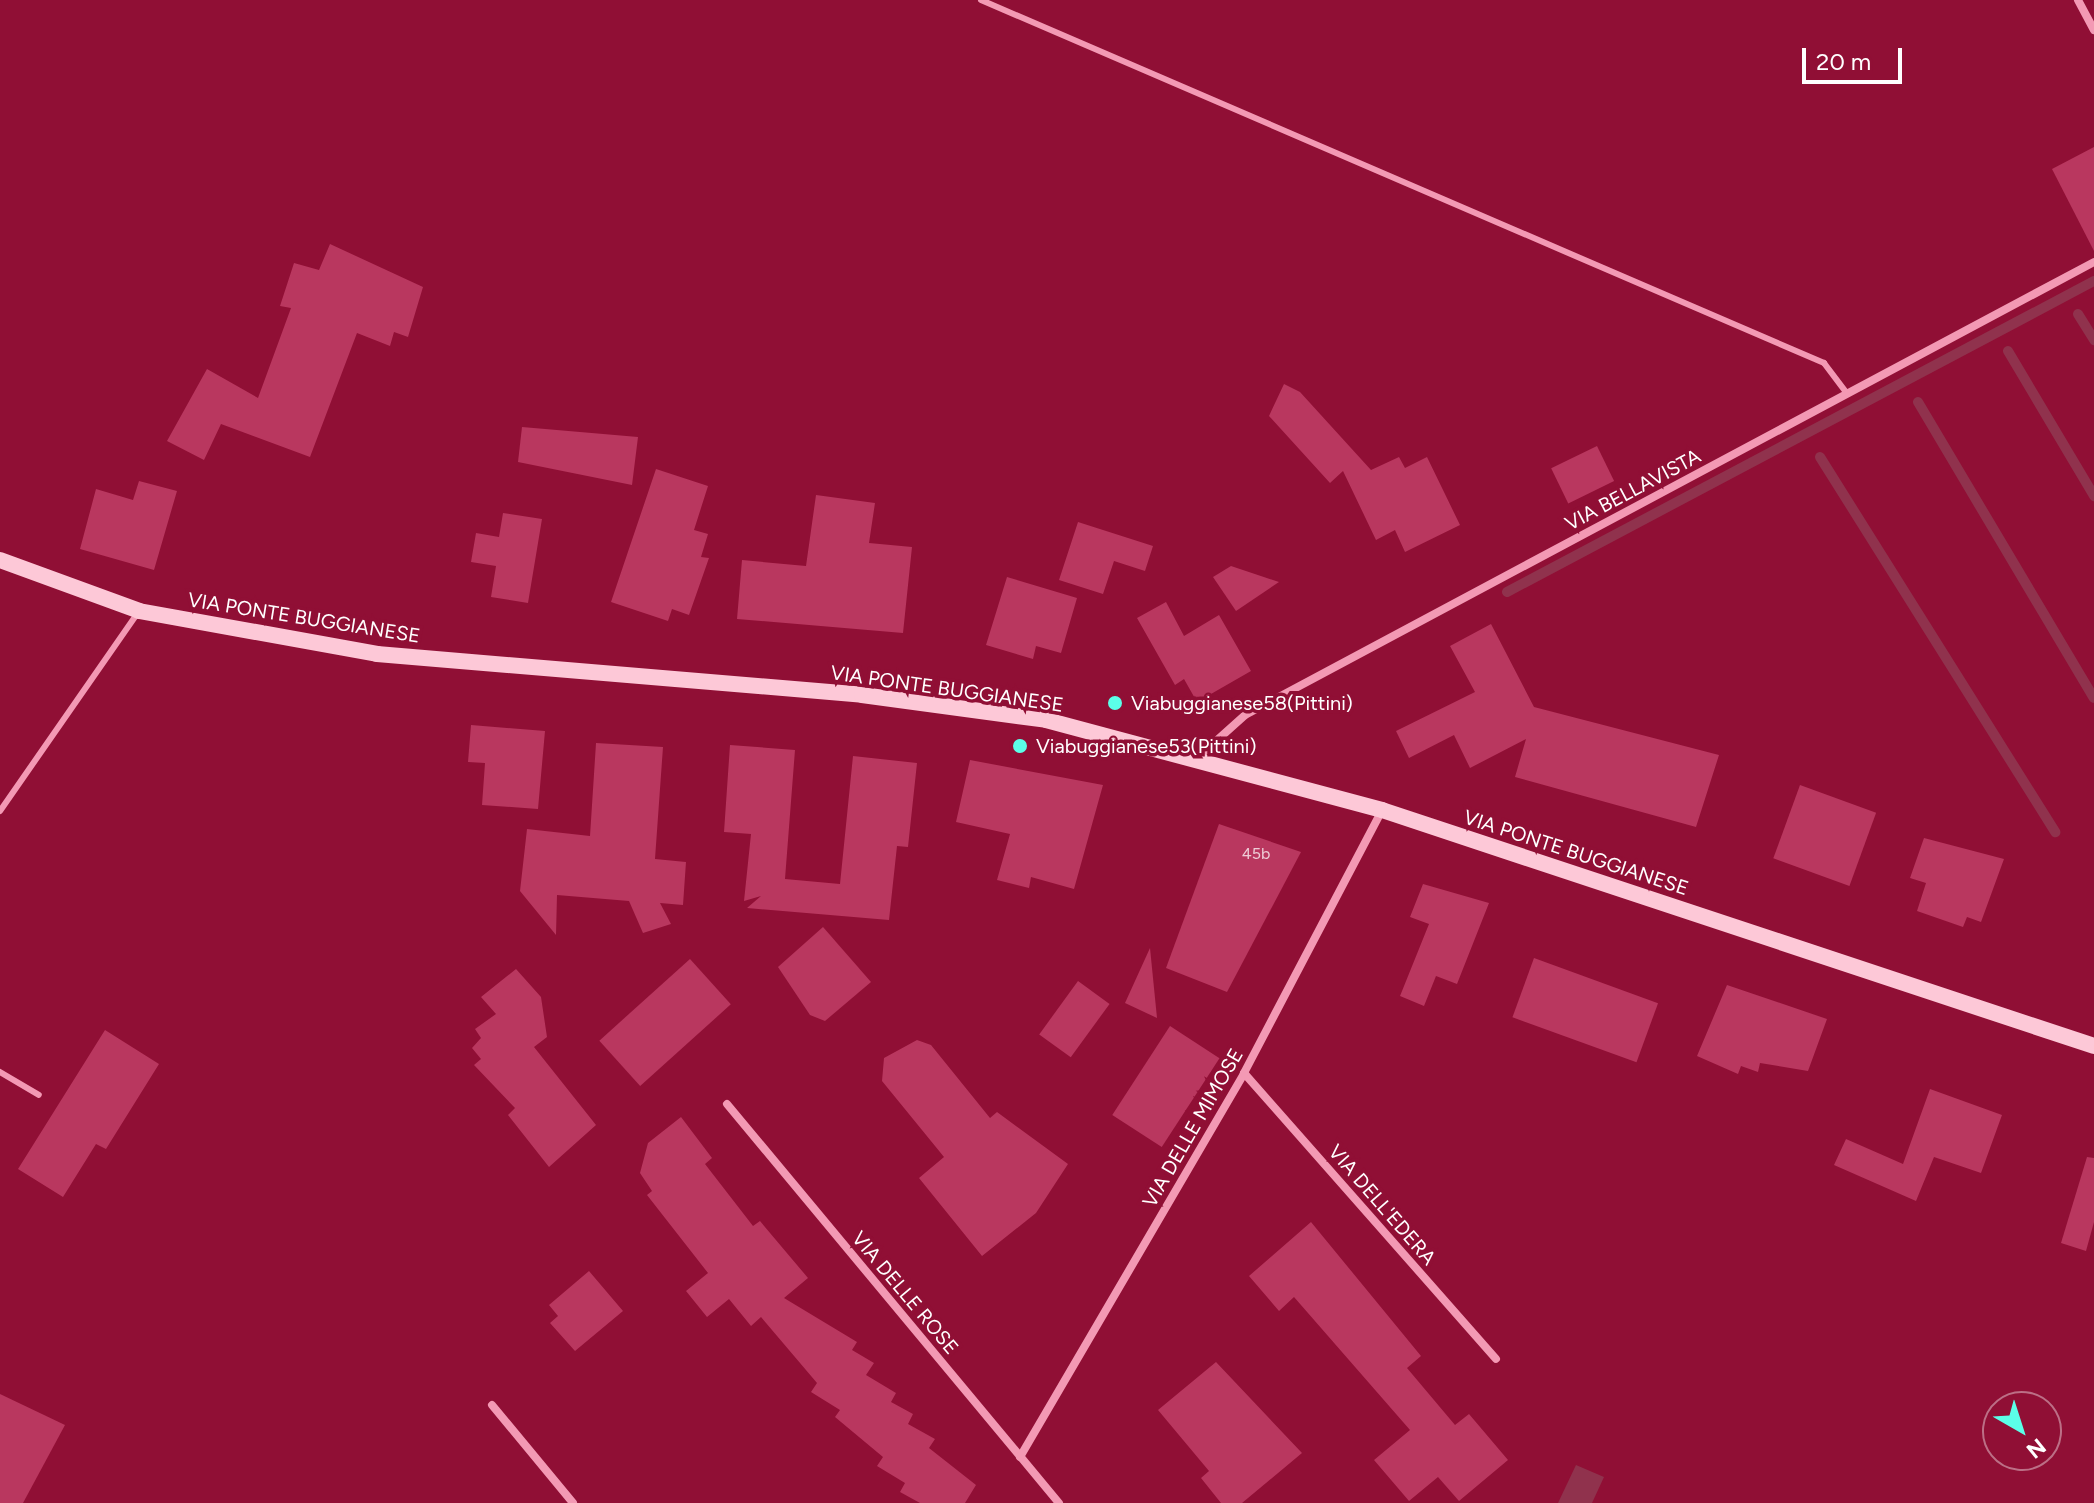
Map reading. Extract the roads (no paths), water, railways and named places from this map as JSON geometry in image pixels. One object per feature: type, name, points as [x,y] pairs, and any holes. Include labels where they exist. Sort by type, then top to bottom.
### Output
[{"type":"main road","name":"VIA PONTE BUGGIANESE","points":[[0,560],[139,611],[377,654],[862,695],[1046,720],[1382,810],[2094,1046]]},
{"type":"street","points":[[2078,0],[2094,30]]},
{"type":"street","name":"VIA BELLAVISTA","points":[[1195,760],[1245,715],[2094,262]]},
{"type":"street","name":"VIA DELLE MIMOSE","points":[[1020,1457],[1244,1073],[1382,810]]},
{"type":"street","name":"VIA DELL'EDERA","points":[[1244,1073],[1496,1359]]},
{"type":"street","name":"VIA DELLE ROSE","points":[[727,1104],[1059,1503]]},
{"type":"street","points":[[492,1405],[573,1503]]},
{"type":"lane","points":[[981,0],[1824,363],[1847,394]]},
{"type":"lane","points":[[0,811],[139,611]]},
{"type":"lane","points":[[0,1072],[39,1095]]},
{"type":"waterway","points":[[1507,592],[2094,281]]},
{"type":"waterway","points":[[2078,314],[2094,340]]},
{"type":"waterway","points":[[2008,351],[2094,496]]},
{"type":"waterway","points":[[1918,402],[2094,698]]},
{"type":"waterway","points":[[1820,457],[2055,832]]},
{"type":"place","name":"Viabuggianese58(Pittini)","points":[[1115,703]]},
{"type":"place","name":"Viabuggianese53(Pittini)","points":[[1020,746]]}]
